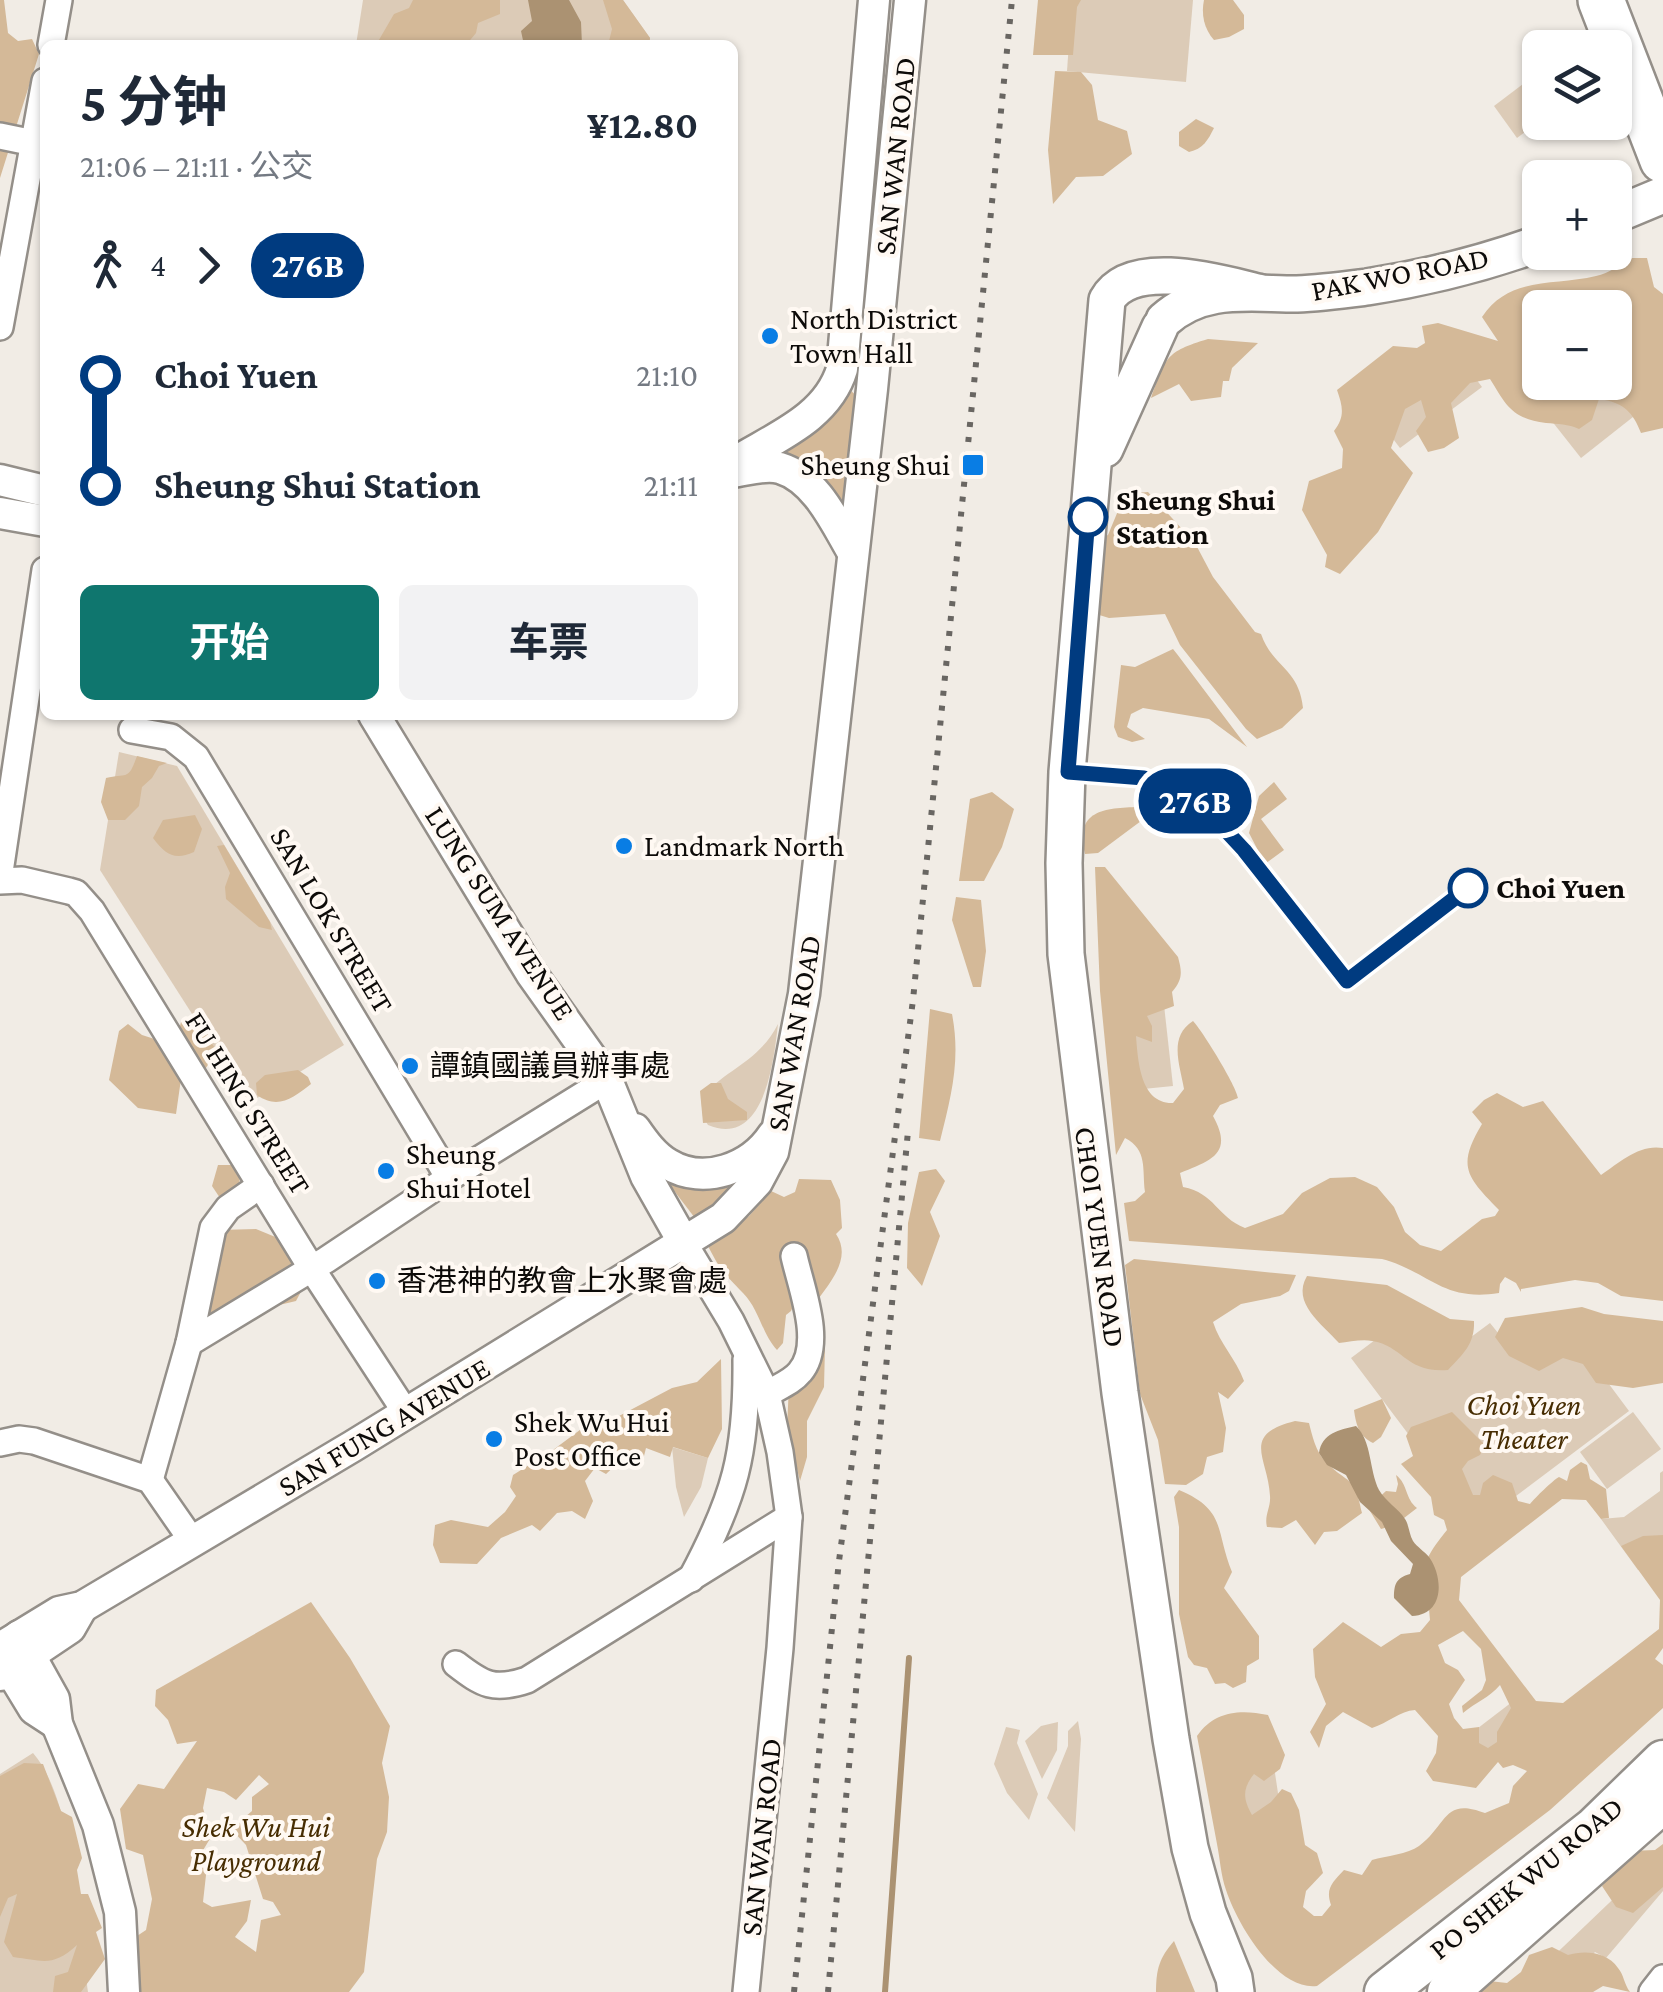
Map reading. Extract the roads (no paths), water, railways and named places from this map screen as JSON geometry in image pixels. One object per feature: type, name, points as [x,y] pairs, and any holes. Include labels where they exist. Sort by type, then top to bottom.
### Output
[{"type":"highway","points":[[1600,0],[1663,160]]},
{"type":"main road","points":[[1632,208],[1663,196]]},
{"type":"main road","name":"PAK WO ROAD","points":[[1162,324],[1182,306],[1203,296],[1330,292],[1371,286],[1522,248]]},
{"type":"main road","name":"PAK WO ROAD","points":[[1138,280],[1196,278],[1258,292]]},
{"type":"main road","points":[[1138,280],[1158,291],[1165,305],[1162,324],[1148,337],[1133,340],[1113,330],[1106,315],[1108,300],[1116,287],[1138,280]]},
{"type":"main road","name":"CHOI YUEN ROAD","points":[[1106,315],[1068,772],[1066,954],[1120,1393],[1170,1739],[1190,1848],[1208,1913],[1244,1988]]},
{"type":"main road","name":"CHOI YUEN ROAD","points":[[1092,484],[1118,416],[1162,324]]},
{"type":"main road","name":"PO SHEK WU ROAD","points":[[1386,1992],[1594,1828],[1663,1761]]},
{"type":"main road","name":"PO SHEK WU ROAD","points":[[1448,1992],[1663,1802]]},
{"type":"street","points":[[53,40],[60,0]]},
{"type":"street","name":"SAN WAN ROAD","points":[[738,460],[826,404],[836,389],[844,349],[874,0]]},
{"type":"street","name":"SAN WAN ROAD","points":[[746,1992],[789,1517],[767,1394],[746,1348],[684,1243],[744,1199],[773,1152],[804,994],[872,389],[910,0]]},
{"type":"street","points":[[0,327],[40,109]]},
{"type":"street","points":[[0,136],[34,143]]},
{"type":"street","points":[[738,471],[778,467],[790,473],[817,496],[852,551]]},
{"type":"street","points":[[0,480],[40,490]]},
{"type":"street","points":[[0,513],[40,520]]},
{"type":"street","points":[[0,872],[12,711],[40,591]]},
{"type":"street","name":"LUNG SUM AVENUE","points":[[377,720],[531,973],[608,1080],[646,1176],[684,1243]]},
{"type":"street","name":"SAN LOK STREET","points":[[132,730],[171,737],[196,757],[448,1178]]},
{"type":"street","name":"FU HING STREET","points":[[0,881],[22,880],[69,891],[86,904],[406,1413]]},
{"type":"street","points":[[189,1343],[608,1080]]},
{"type":"street","name":"LUNG SUM AVENUE","points":[[622,1113],[658,1157],[679,1170],[700,1174],[725,1171],[751,1158],[766,1146],[780,1124]]},
{"type":"street","points":[[150,1480],[189,1343],[213,1228],[228,1208],[261,1185]]},
{"type":"street","name":"SAN FUNG AVENUE","points":[[10,1656],[70,1628],[82,1607],[684,1243]]},
{"type":"street","points":[[767,1394],[802,1370],[809,1351],[810,1332],[794,1256]]},
{"type":"street","points":[[691,1579],[720,1524],[740,1464],[746,1348]]},
{"type":"street","points":[[0,1444],[18,1439],[34,1441],[150,1480],[193,1542]]},
{"type":"street","points":[[456,1664],[478,1681],[504,1688],[527,1680],[789,1517]]},
{"type":"street","points":[[10,1656],[54,1698],[56,1724],[98,1825],[120,1912],[124,1992]]},
{"type":"street","points":[[1652,1992],[1663,1978]]},
{"type":"waterway","points":[[885,1992],[909,1658]]},
{"type":"railway","points":[[794,1992],[839,1561],[913,1000],[1012,0]]},
{"type":"railway","points":[[828,1992],[908,1131]]},
{"type":"place","name":"North District Town Hall","points":[[770,336]]},
{"type":"place","name":"Sheung Shui","points":[[973,465]]},
{"type":"place","name":"Sheung Shui Station","points":[[1088,517]]},
{"type":"place","name":"Landmark North","points":[[624,846]]},
{"type":"place","name":"Choi Yuen","points":[[1468,888]]},
{"type":"place","name":"譚鎮國議員辦事處","points":[[410,1066]]},
{"type":"place","name":"Sheung Shui Hotel","points":[[386,1171]]},
{"type":"place","name":"香港神的教會上水聚會處","points":[[377,1281]]},
{"type":"place","name":"Shek Wu Hui Post Office","points":[[494,1439]]},
{"type":"park label","name":"Choi Yuen Theater","points":[[1524,1422]]},
{"type":"park label","name":"Shek Wu Hui Playground","points":[[256,1844]]}]
